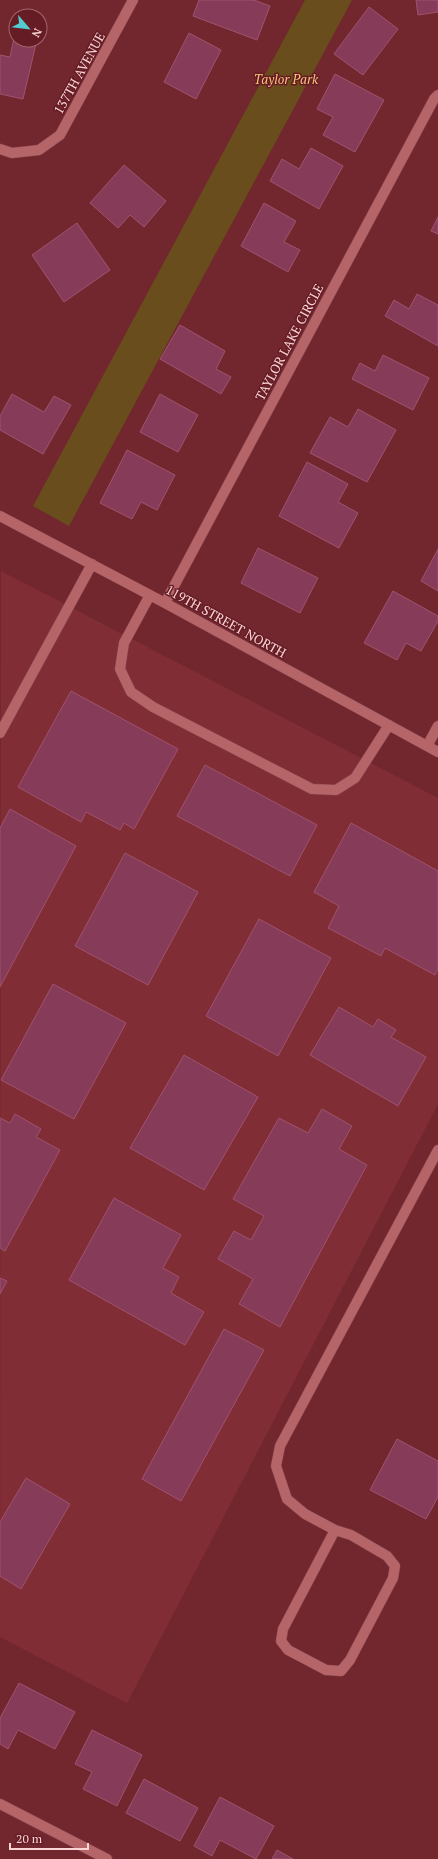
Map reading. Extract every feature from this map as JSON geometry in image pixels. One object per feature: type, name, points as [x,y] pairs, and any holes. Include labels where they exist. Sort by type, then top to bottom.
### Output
[{"type":"street","name":"137TH AVENUE","points":[[0,150],[12,153],[39,150],[60,135],[134,0]]},
{"type":"street","name":"TAYLOR LAKE CIRCLE","points":[[165,603],[434,99],[438,95]]},
{"type":"street","name":"119TH STREET NORTH","points":[[0,516],[165,603],[438,752]]},
{"type":"street","points":[[0,733],[92,564]]},
{"type":"street","points":[[150,595],[124,643],[120,669],[131,692],[153,707],[312,789],[336,790],[355,778],[389,725]]},
{"type":"street","points":[[427,746],[438,726]]},
{"type":"street","points":[[335,1530],[283,1629],[281,1641],[288,1650],[326,1670],[341,1671],[350,1660],[390,1585],[395,1566],[387,1556],[351,1535],[335,1530],[305,1514],[287,1499],[276,1466],[280,1446],[438,1150]]},
{"type":"street","points":[[0,1804],[107,1859]]},
{"type":"shaded area","points":[[1,571],[438,798],[438,1104],[127,1703],[0,1637]]},
{"type":"green space","name":"Taylor Park","points":[[305,0],[352,0],[69,526],[33,506]]},
{"type":"building","points":[[199,0],[254,0],[270,6],[257,40],[193,16]]},
{"type":"building","points":[[416,0],[438,0],[438,12],[418,15]]},
{"type":"building","points":[[369,7],[398,29],[363,75],[334,54]]},
{"type":"building","points":[[189,33],[221,50],[196,99],[164,82]]},
{"type":"building","points":[[12,48],[35,48],[23,99],[0,94],[0,55],[10,57]]},
{"type":"building","points":[[335,74],[384,100],[355,152],[323,135],[333,117],[317,109]]},
{"type":"building","points":[[311,148],[343,166],[319,209],[270,181],[282,159],[299,169]]},
{"type":"building","points":[[124,165],[166,201],[144,227],[130,215],[118,228],[90,203]]},
{"type":"building","points":[[264,203],[296,221],[284,242],[300,250],[288,272],[241,246]]},
{"type":"building","points":[[438,217],[438,234],[431,231]]},
{"type":"building","points":[[77,223],[110,270],[64,302],[32,255]]},
{"type":"building","points":[[417,294],[438,305],[438,346],[385,316],[394,300],[409,309]]},
{"type":"building","points":[[180,325],[225,351],[216,369],[231,377],[221,394],[160,359]]},
{"type":"building","points":[[383,355],[429,378],[413,410],[352,379],[360,363],[375,371]]},
{"type":"building","points":[[12,394],[44,412],[54,396],[71,405],[43,454],[0,430],[0,416]]},
{"type":"building","points":[[160,394],[198,415],[178,452],[140,432]]},
{"type":"building","points":[[358,409],[396,430],[367,482],[310,453],[330,417],[348,427]]},
{"type":"building","points":[[127,450],[175,475],[157,510],[141,502],[132,519],[100,503]]},
{"type":"building","points":[[307,462],[348,484],[338,502],[358,513],[339,548],[279,516]]},
{"type":"building","points":[[258,548],[318,578],[300,613],[241,583]]},
{"type":"building","points":[[438,549],[438,591],[421,581]]},
{"type":"building","points":[[393,591],[438,616],[438,621],[421,651],[406,643],[397,660],[364,643]]},
{"type":"building","points":[[71,691],[178,749],[134,829],[124,823],[120,830],[86,812],[81,822],[18,787]]},
{"type":"building","points":[[205,765],[317,825],[290,876],[177,816]]},
{"type":"building","points":[[10,809],[76,846],[0,987],[0,828]]},
{"type":"building","points":[[351,823],[438,871],[438,969],[435,975],[385,948],[381,956],[328,928],[339,906],[314,892]]},
{"type":"building","points":[[125,853],[198,892],[148,985],[75,946]]},
{"type":"building","points":[[259,919],[331,958],[278,1056],[206,1016]]},
{"type":"building","points":[[53,984],[126,1023],[74,1119],[1,1080]]},
{"type":"building","points":[[339,1007],[373,1027],[378,1019],[396,1030],[391,1037],[426,1057],[398,1106],[310,1055]]},
{"type":"building","points":[[184,1055],[258,1097],[204,1190],[130,1148]]},
{"type":"building","points":[[322,1109],[352,1126],[339,1149],[367,1165],[280,1327],[239,1304],[253,1279],[218,1259],[234,1231],[251,1240],[264,1216],[233,1199],[279,1118],[308,1133]]},
{"type":"building","points":[[15,1114],[41,1129],[36,1137],[60,1150],[5,1251],[0,1248],[0,1118],[10,1123]]},
{"type":"building","points":[[114,1198],[181,1235],[163,1268],[179,1277],[171,1293],[204,1312],[185,1345],[69,1280]]},
{"type":"building","points":[[0,1278],[7,1281],[0,1294]]},
{"type":"building","points":[[224,1329],[264,1350],[181,1501],[142,1479]]},
{"type":"building","points":[[397,1439],[438,1461],[438,1497],[426,1519],[370,1490]]},
{"type":"building","points":[[26,1478],[70,1504],[21,1589],[0,1576],[0,1522]]},
{"type":"building","points":[[19,1683],[75,1712],[55,1749],[18,1730],[8,1749],[0,1744],[0,1718]]},
{"type":"building","points":[[92,1730],[142,1755],[117,1806],[83,1789],[92,1772],[75,1764]]},
{"type":"building","points":[[144,1779],[198,1808],[180,1841],[126,1813]]},
{"type":"building","points":[[220,1797],[274,1826],[256,1859],[220,1840],[212,1856],[194,1846]]},
{"type":"building","points":[[277,1850],[293,1859],[272,1859]]}]
